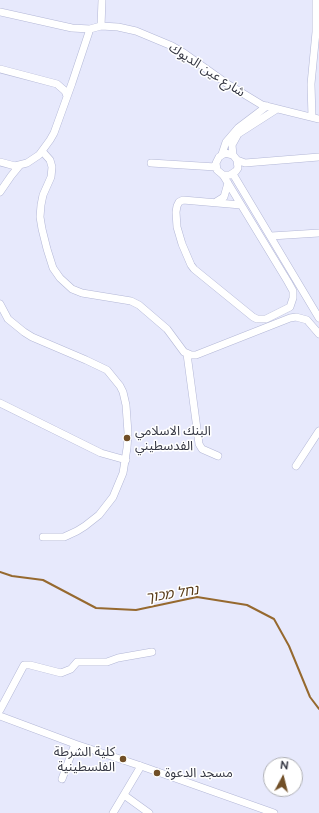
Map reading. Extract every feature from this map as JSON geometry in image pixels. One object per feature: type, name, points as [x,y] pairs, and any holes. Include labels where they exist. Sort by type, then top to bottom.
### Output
[{"type":"street","points":[[100,26],[102,0]]},
{"type":"street","points":[[316,0],[316,32],[311,84],[316,118]]},
{"type":"street","name":"شارع عين الديوك","points":[[0,12],[72,28],[90,29],[100,26],[118,27],[136,32],[172,46],[184,53],[256,102],[277,109],[316,118]]},
{"type":"street","points":[[0,162],[8,165],[20,165],[27,163],[42,151],[54,133],[90,29]]},
{"type":"street","points":[[0,69],[57,84],[72,83]]},
{"type":"street","points":[[57,84],[65,91],[67,96]]},
{"type":"street","points":[[241,205],[183,200],[179,202],[177,206],[177,227],[188,260],[194,269],[253,318],[266,319],[290,308],[293,298],[293,291],[228,183],[216,167],[217,160],[222,154],[226,142],[238,128],[267,106]]},
{"type":"street","points":[[223,175],[233,174],[238,168],[232,145],[238,134],[277,109]]},
{"type":"street","points":[[42,151],[50,160],[52,167],[51,177],[43,195],[40,217],[46,249],[56,274],[72,289],[82,293],[131,301],[139,305],[166,329],[187,354],[199,444],[202,449],[218,456]]},
{"type":"street","points":[[222,154],[225,153],[245,163],[319,158]]},
{"type":"street","points":[[151,163],[216,167]]},
{"type":"street","points":[[0,192],[20,165]]},
{"type":"street","points":[[233,174],[319,318]]},
{"type":"street","points":[[216,202],[224,197],[228,183]]},
{"type":"street","points":[[271,236],[319,233]]},
{"type":"street","points":[[0,304],[8,319],[24,332],[102,367],[115,379],[123,392],[126,405],[128,433],[126,460],[116,492],[104,510],[85,526],[64,537],[43,537]]},
{"type":"street","points":[[187,354],[196,355],[296,317],[307,320],[319,334]]},
{"type":"street","points":[[0,404],[101,452],[126,460]]},
{"type":"street","points":[[296,466],[319,431]]},
{"type":"street","points":[[0,710],[24,665],[30,665],[60,673],[71,669],[77,662],[107,662],[118,658],[152,652]]},
{"type":"street","points":[[0,716],[75,744],[274,813]]},
{"type":"street","points":[[62,779],[75,744]]},
{"type":"street","points":[[113,813],[142,766]]},
{"type":"street","points":[[124,794],[149,813]]},
{"type":"waterway","name":"נחל מכוך","points":[[0,572],[12,576],[43,580],[96,608],[136,610],[197,597],[247,605],[274,619],[289,646],[310,697],[319,709]]},
{"type":"place","name":"البنك الاسلامي الفدسطيني","points":[[127,438]]},
{"type":"place","name":"كلية الشرطة الفلسطينية","points":[[123,759]]},
{"type":"place","name":"مسجد الدعوة","points":[[157,773]]}]
